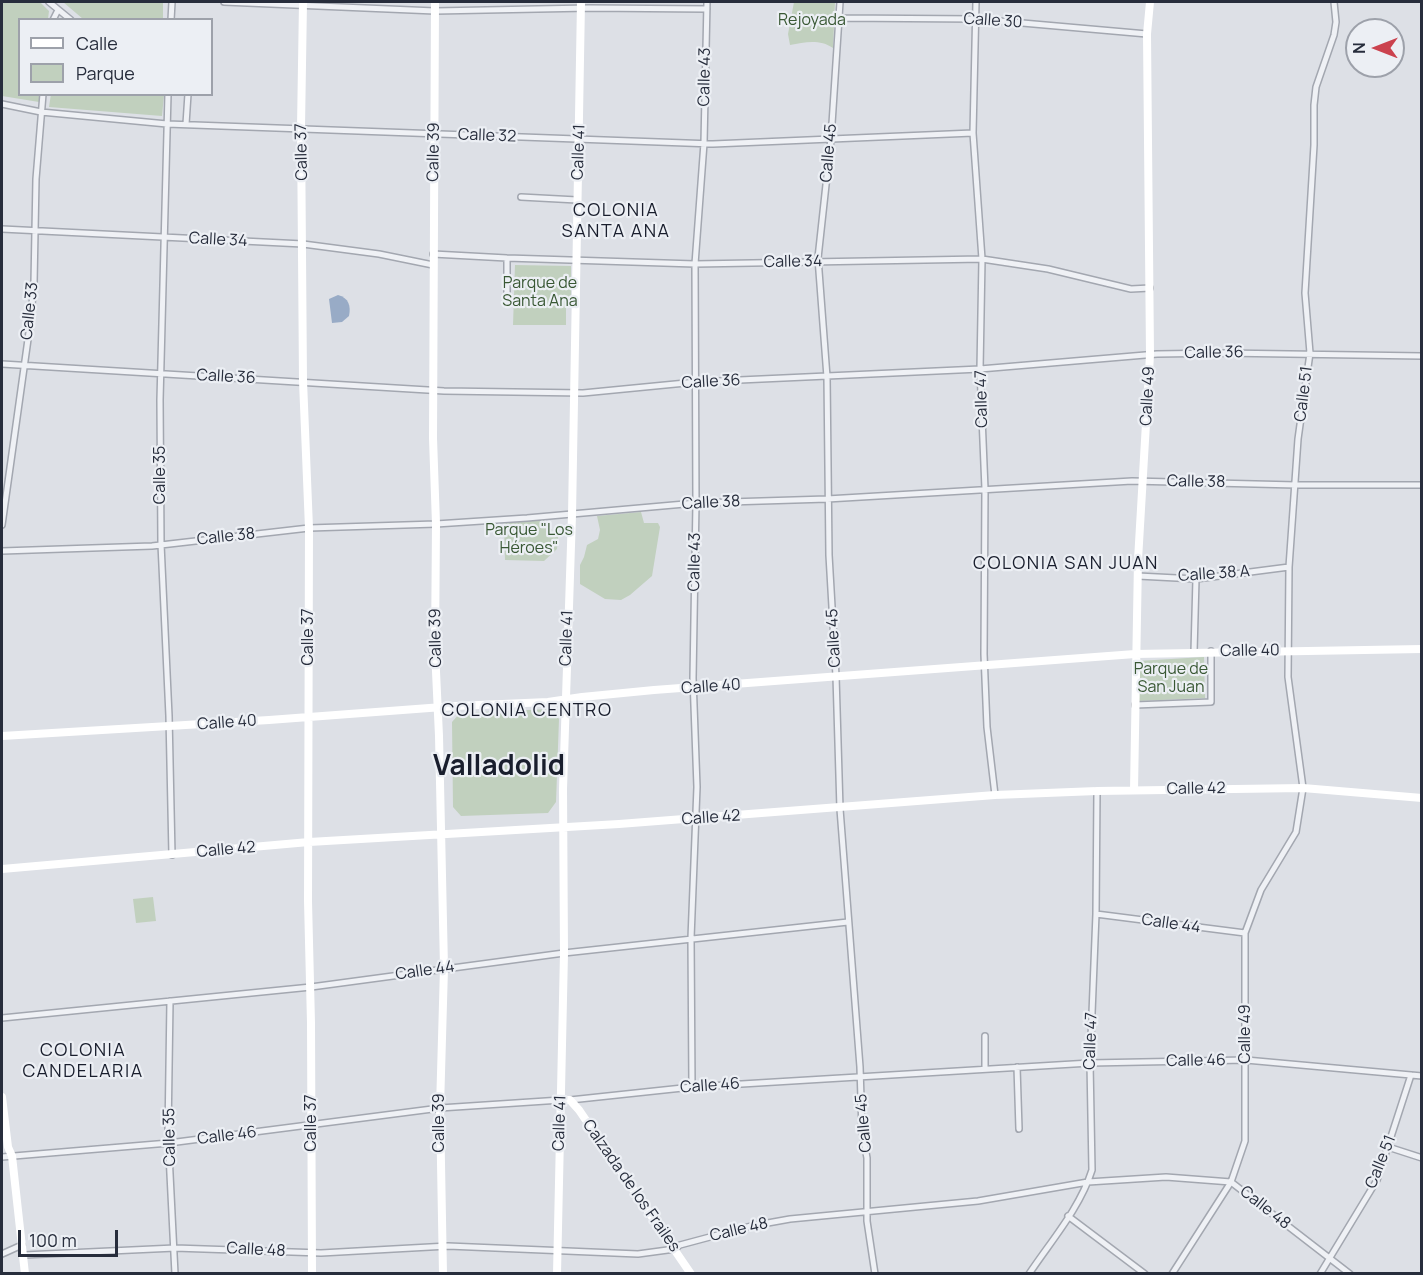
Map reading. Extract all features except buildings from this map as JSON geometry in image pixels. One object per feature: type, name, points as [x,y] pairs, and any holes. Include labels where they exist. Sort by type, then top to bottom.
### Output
[{"type":"main road","name":"Calle 39","points":[[435,2],[433,390],[436,524],[435,650],[444,968],[440,1108],[443,1274]]},
{"type":"main road","name":"Calle 49","points":[[1134,790],[1135,654],[1150,355],[1147,34],[1150,2]]},
{"type":"main road","name":"Calle 37","points":[[303,4],[301,128],[303,381],[309,528],[308,901],[311,987],[312,1274]]},
{"type":"main road","name":"Calle 41","points":[[557,1274],[566,1100],[561,1034],[564,952],[563,826],[572,515],[581,5]]},
{"type":"main road","name":"Calle 40","points":[[2,736],[438,707],[529,704],[654,690],[694,689],[1135,654],[1422,649]]},
{"type":"main road","name":"Calle 42","points":[[2,868],[309,842],[696,819],[995,795],[1097,790],[1304,788],[1422,798]]},
{"type":"main road","points":[[2,1097],[8,1147],[12,1156],[24,1255],[24,1274]]},
{"type":"main road","name":"Calzada de los Frailes","points":[[566,1100],[691,1274]]},
{"type":"street","points":[[49,2],[68,18]]},
{"type":"street","points":[[171,18],[172,2]]},
{"type":"street","points":[[224,2],[435,11],[581,5],[707,9]]},
{"type":"street","name":"Calle 43","points":[[692,1087],[691,938],[696,819],[695,264],[704,143],[707,2]]},
{"type":"street","name":"Calle 45","points":[[840,2],[831,139],[818,262],[827,377],[827,499],[840,809],[862,1131],[867,1158],[867,1212],[875,1274]]},
{"type":"street","name":"Calle 47","points":[[976,2],[973,133],[982,259],[981,369],[985,489],[984,665],[987,727],[995,795]]},
{"type":"street","name":"Calle 51","points":[[1304,788],[1290,702],[1289,567],[1299,439],[1310,353],[1305,293],[1314,145],[1314,105],[1316,87],[1334,35],[1336,21],[1334,2]]},
{"type":"street","points":[[54,18],[58,10]]},
{"type":"street","name":"Calle 30","points":[[839,18],[976,19],[1147,34]]},
{"type":"street","name":"Calle 33","points":[[2,525],[34,283],[34,231],[43,96]]},
{"type":"street","name":"Calle 35","points":[[168,96],[161,373],[161,544],[172,855]]},
{"type":"street","points":[[186,124],[188,96]]},
{"type":"street","name":"Calle 32","points":[[2,104],[40,112],[167,124],[579,140],[704,143],[973,133]]},
{"type":"street","points":[[521,197],[577,200]]},
{"type":"street","name":"Calle 34","points":[[2,229],[303,244],[379,254],[433,265]]},
{"type":"street","name":"Calle 34","points":[[433,254],[695,264],[982,259],[1048,269],[1131,290],[1150,288]]},
{"type":"street","points":[[507,258],[507,304]]},
{"type":"street","name":"Calle 36","points":[[2,364],[433,390],[574,393],[696,382],[981,369],[1150,355],[1223,352],[1422,356]]},
{"type":"street","name":"Calle 38","points":[[2,550],[161,544],[309,528],[436,524],[572,515],[696,503],[827,499],[1143,481],[1296,485],[1422,485]]},
{"type":"street","name":"Calle 38 A","points":[[1138,576],[1196,579],[1289,567]]},
{"type":"street","points":[[1194,652],[1196,579]]},
{"type":"street","points":[[1136,705],[1211,702],[1211,651]]},
{"type":"street","name":"Calle 49","points":[[1172,1274],[1231,1182],[1245,1141],[1245,933],[1261,890],[1296,832],[1304,788]]},
{"type":"street","name":"Calle 47","points":[[1029,1274],[1068,1216],[1088,1182],[1092,1170],[1090,1063],[1096,914],[1097,790]]},
{"type":"street","name":"Calle 44","points":[[1096,914],[1245,933]]},
{"type":"street","name":"Calle 44","points":[[2,1018],[311,987],[564,952],[848,922]]},
{"type":"street","name":"Calle 35","points":[[170,1001],[169,1143],[175,1274]]},
{"type":"street","points":[[985,1036],[985,1069]]},
{"type":"street","name":"Calle 46","points":[[2,1157],[169,1143],[440,1108],[566,1100],[692,1087],[1017,1067],[1246,1060],[1422,1076]]},
{"type":"street","points":[[1017,1067],[1019,1129]]},
{"type":"street","name":"Calle 51","points":[[1320,1274],[1377,1180],[1411,1075]]},
{"type":"street","points":[[1389,1147],[1422,1158]]},
{"type":"street","name":"Calle 48","points":[[24,1255],[175,1248],[312,1253],[444,1246],[638,1254],[675,1249],[680,1245],[751,1226],[790,1219],[978,1201],[1088,1182],[1167,1177],[1231,1182],[1350,1274]]},
{"type":"street","points":[[1068,1216],[1145,1274]]},
{"type":"street","points":[[2,1254],[22,1245]]},
{"type":"green space","points":[[2,2],[40,2],[49,11],[48,18],[18,18],[18,96],[40,96],[39,102],[2,96]]},
{"type":"green space","points":[[63,2],[163,2],[163,18],[82,18]]},
{"type":"green space","name":"Rejoyada","points":[[794,2],[835,2],[833,48],[818,42],[790,45],[788,34]]},
{"type":"green space","points":[[51,96],[164,96],[162,116],[49,107]]},
{"type":"green space","name":"Parque de Santa Ana","points":[[515,265],[571,266],[571,299],[566,300],[566,325],[513,325]]},
{"type":"green space","points":[[641,512],[644,523],[658,523],[660,527],[652,576],[621,600],[605,599],[580,584],[580,565],[587,545],[598,539],[600,530],[597,516]]},
{"type":"green space","name":"Parque \"Los Héroes\"","points":[[545,519],[544,528],[552,529],[552,536],[558,537],[557,549],[544,561],[505,560],[504,521]]},
{"type":"green space","name":"Parque de San Juan","points":[[1204,657],[1205,698],[1139,701],[1138,661]]},
{"type":"green space","points":[[550,709],[559,719],[556,802],[548,813],[461,816],[453,807],[452,722],[460,713]]},
{"type":"green space","points":[[153,897],[156,921],[136,923],[133,899]]},
{"type":"water","points":[[338,295],[345,298],[348,303],[349,316],[342,322],[332,323],[329,299]]},
{"type":"district","name":"COLONIA SANTA ANA","points":[[616,221]]},
{"type":"district","name":"COLONIA SAN JUAN","points":[[1066,564]]},
{"type":"district","name":"COLONIA CENTRO","points":[[527,711]]},
{"type":"district","name":"Valladolid","points":[[499,767]]},
{"type":"district","name":"COLONIA CANDELARIA","points":[[83,1061]]}]
